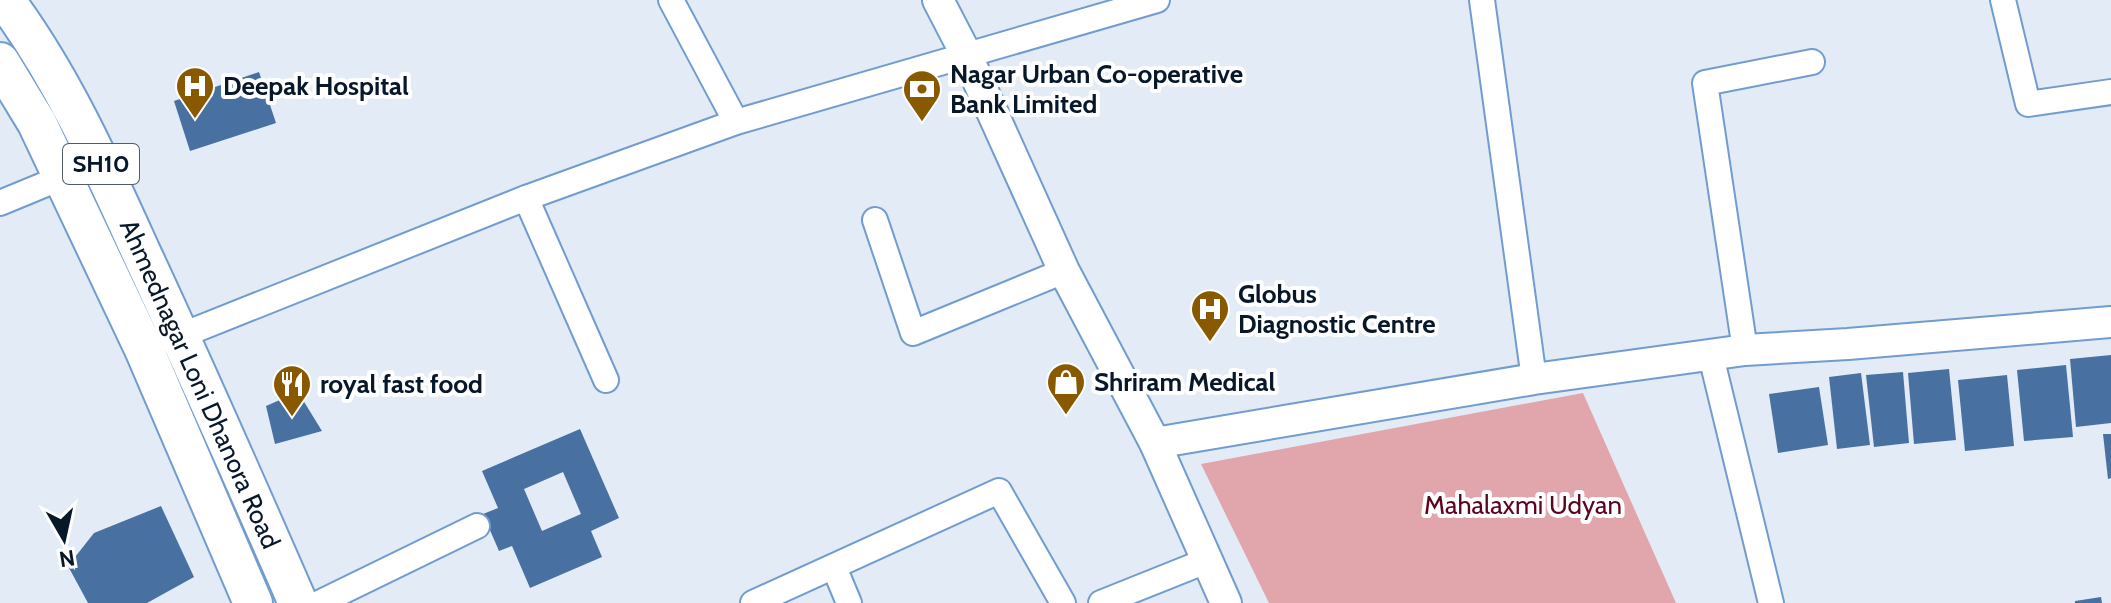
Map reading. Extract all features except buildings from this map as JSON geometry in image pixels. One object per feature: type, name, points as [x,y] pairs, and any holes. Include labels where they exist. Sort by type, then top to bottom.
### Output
[{"type":"main road","name":"Ahmednagar Loni Dhanora Road","points":[[5,0],[46,61],[99,161],[181,336],[298,603]]},
{"type":"main road","name":"Ahmednagar Loni Dhanora Road","points":[[0,62],[37,123],[144,349],[253,603]]},
{"type":"street","points":[[671,0],[736,122]]},
{"type":"street","points":[[938,0],[966,54],[1064,271],[1155,443],[1226,603]]},
{"type":"street","points":[[144,349],[526,198],[736,122],[1157,0]]},
{"type":"street","points":[[1482,0],[1534,379]]},
{"type":"street","points":[[2003,0],[2028,104],[2111,92]]},
{"type":"street","points":[[1745,350],[1705,83],[1812,62]]},
{"type":"street","points":[[0,203],[63,177]]},
{"type":"street","points":[[526,198],[606,380]]},
{"type":"street","points":[[875,220],[913,333],[1064,271]]},
{"type":"street","points":[[1155,443],[1534,379],[1745,350],[2111,322]]},
{"type":"street","points":[[1711,356],[1771,603]]},
{"type":"street","points":[[753,603],[999,491],[1063,603]]},
{"type":"street","points":[[319,603],[477,526]]},
{"type":"street","points":[[1101,603],[1206,561]]},
{"type":"street","points":[[834,567],[849,603]]},
{"type":"green space","name":"Mahalaxmi Udyan","points":[[1583,393],[1676,603],[1269,603],[1201,464]]},
{"type":"place","name":"Deepak Hospital","points":[[195,120]]},
{"type":"place","name":"Nagar Urban Co-operative Bank Limited","points":[[922,123]]},
{"type":"place","name":"Globus Diagnostic Centre","points":[[1210,343]]},
{"type":"place","name":"Shriram Medical","points":[[1066,416]]},
{"type":"place","name":"royal fast food","points":[[292,418]]}]
